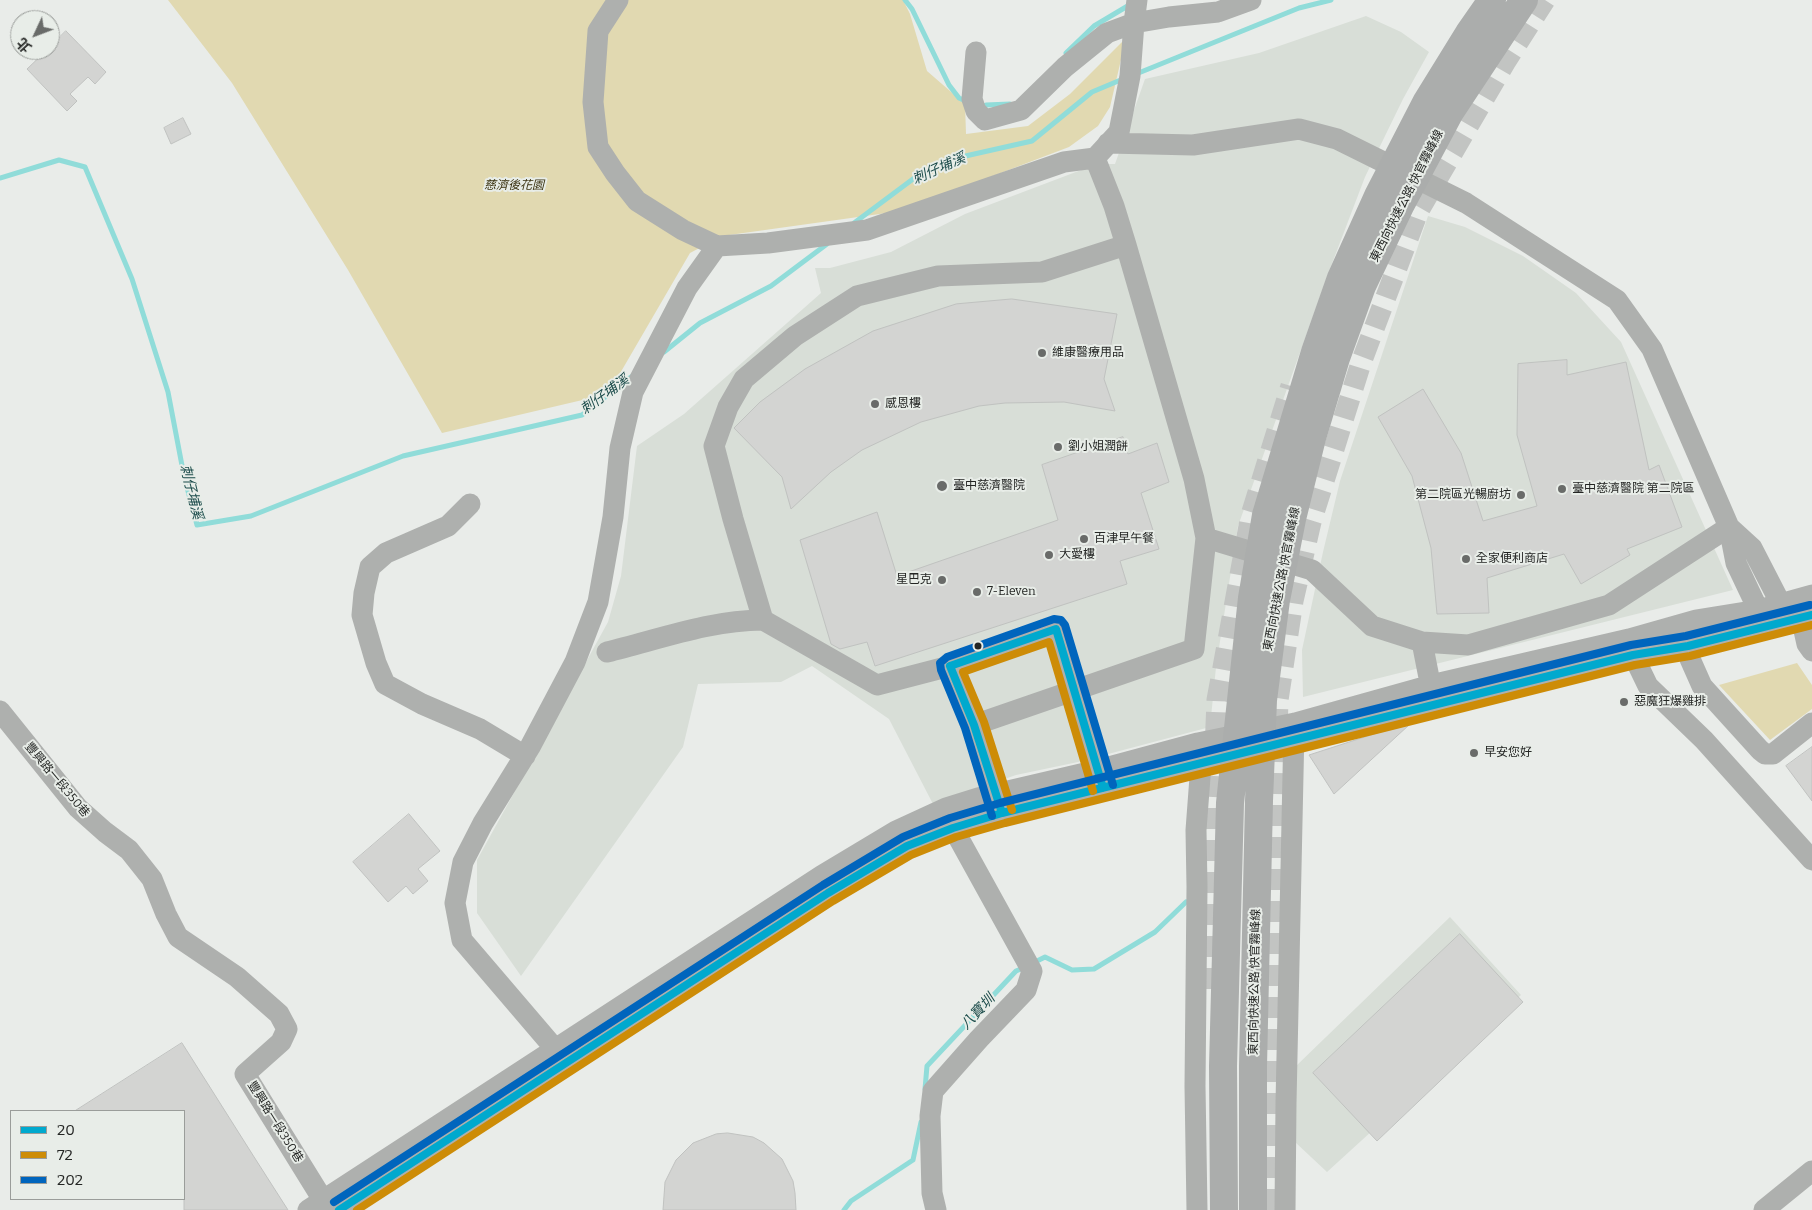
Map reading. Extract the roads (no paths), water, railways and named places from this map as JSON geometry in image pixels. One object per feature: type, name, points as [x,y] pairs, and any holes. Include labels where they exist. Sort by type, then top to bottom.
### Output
[{"type":"highway","name":"東西向快速公路 快官霧峰線","points":[[1224,1210],[1223,1066],[1230,803],[1252,598],[1266,515],[1315,352],[1341,278],[1378,196],[1427,101],[1492,0]]},
{"type":"highway","name":"東西向快速公路 快官霧峰線","points":[[1252,1210],[1253,1046],[1263,700],[1275,609],[1292,519],[1312,438],[1362,286],[1400,206],[1450,112],[1524,0]]},
{"type":"street","points":[[618,0],[598,31],[593,102],[598,147],[637,201],[683,230],[717,246],[768,243],[867,230],[1064,162],[1102,151],[1193,145],[1299,128],[1337,139],[1466,202],[1617,300],[1652,349],[1729,527],[1736,563],[1762,618]]},
{"type":"street","points":[[1102,151],[1119,132],[1130,76],[1134,23],[1138,0]]},
{"type":"street","points":[[976,52],[972,99],[976,112],[985,120],[1022,110],[1065,67],[1107,34],[1134,23],[1218,12],[1251,0]]},
{"type":"street","points":[[974,725],[1194,649],[1206,538],[1194,479],[1114,206],[1102,151]]},
{"type":"street","points":[[763,620],[732,519],[714,446],[728,407],[744,379],[795,336],[856,296],[938,276],[1042,272],[1070,268],[1126,245]]},
{"type":"street","points":[[560,1056],[462,940],[455,903],[463,862],[484,823],[525,756],[575,662],[598,602],[614,517],[620,448],[633,392],[687,288],[717,246]]},
{"type":"street","points":[[470,504],[448,526],[386,554],[370,567],[364,593],[362,615],[376,663],[385,684],[422,704],[480,729],[525,756]]},
{"type":"street","points":[[1729,527],[1752,548],[1796,614],[1807,644],[1812,650]]},
{"type":"street","points":[[1206,538],[1312,570],[1372,626],[1422,642],[1468,645],[1609,605],[1729,527]]},
{"type":"street","points":[[325,1207],[560,1056],[828,893],[907,846],[953,828],[999,804],[1100,779],[1201,764],[1294,732],[1433,695],[1631,647],[1696,620],[1762,618],[1796,614],[1812,595]]},
{"type":"street","points":[[1631,647],[1688,646],[1762,618]]},
{"type":"street","points":[[607,652],[720,623],[763,620],[876,685],[950,666],[1056,629],[1100,779]]},
{"type":"street","points":[[1422,642],[1433,695]]},
{"type":"street","points":[[1688,646],[1690,659],[1702,686],[1765,754],[1774,754],[1812,723]]},
{"type":"street","points":[[1631,647],[1648,686],[1704,740],[1812,860]]},
{"type":"street","points":[[950,666],[974,725],[999,804]]},
{"type":"street","name":"豐興路一段350巷","points":[[0,711],[78,808],[129,850],[152,879],[166,914],[178,937],[237,977],[279,1014],[287,1029],[282,1042],[245,1074],[325,1207]]},
{"type":"street","points":[[1100,779],[1198,742],[1294,732]]},
{"type":"street","points":[[1286,1210],[1286,1103],[1294,732]]},
{"type":"street","points":[[1197,1210],[1195,1086],[1198,888],[1196,830],[1201,764],[1198,742]]},
{"type":"street","points":[[560,1056],[821,876],[896,831],[946,808],[978,798],[999,804]]},
{"type":"street","points":[[936,1210],[932,1194],[930,1116],[933,1091],[1026,990],[1032,971],[953,828],[946,808]]},
{"type":"street","points":[[1764,1210],[1812,1171]]},
{"type":"waterway","points":[[905,0],[912,9],[949,85],[959,98],[968,102]]},
{"type":"waterway","name":"刺仔埔溪","points":[[1136,74],[1299,8],[1331,0]]},
{"type":"waterway","points":[[1066,53],[1094,26],[1131,4]]},
{"type":"waterway","name":"刺仔埔溪","points":[[854,223],[917,176],[961,157],[1032,141],[1092,92],[1123,79]]},
{"type":"waterway","points":[[986,105],[1010,104]]},
{"type":"waterway","name":"刺仔埔溪","points":[[0,178],[59,160],[85,167],[132,279],[168,392],[184,476],[197,525],[251,516],[403,456],[582,415],[631,377]]},
{"type":"waterway","name":"刺仔埔溪","points":[[664,352],[700,323],[771,286],[827,244]]},
{"type":"waterway","name":"八寶圳","points":[[1033,963],[1045,957],[1072,970],[1094,969],[1155,932],[1186,902]]},
{"type":"waterway","name":"八寶圳","points":[[925,1089],[927,1066],[1016,971],[1023,968]]},
{"type":"waterway","name":"八寶圳","points":[[844,1210],[851,1201],[913,1160],[921,1122]]},
{"type":"tunnel","points":[[1272,1210],[1275,801],[1278,700],[1293,601],[1311,522],[1361,363],[1418,212],[1506,61],[1545,0]]},
{"type":"tunnel","points":[[1212,989],[1213,802],[1217,700],[1251,515],[1291,386]]},
{"type":"place","name":"維康醫療用品","points":[[1042,353]]},
{"type":"place","name":"感恩樓","points":[[875,404]]},
{"type":"place","name":"劉小姐潤餅","points":[[1058,447]]},
{"type":"place","name":"臺中慈濟醫院","points":[[942,486]]},
{"type":"place","name":"臺中慈濟醫院 第二院區","points":[[1562,489]]},
{"type":"place","name":"第二院區光暢廚坊","points":[[1521,495]]},
{"type":"place","name":"百津早午餐","points":[[1084,539]]},
{"type":"place","name":"大愛樓","points":[[1049,555]]},
{"type":"place","name":"全家便利商店","points":[[1466,559]]},
{"type":"place","name":"星巴克","points":[[942,580]]},
{"type":"place","name":"7-Eleven","points":[[977,592]]},
{"type":"place","name":"惡魔狂爆雞排","points":[[1624,702]]},
{"type":"place","name":"早安您好","points":[[1474,753]]},
{"type":"park label","name":"慈濟後花園","points":[[514,186]]}]
